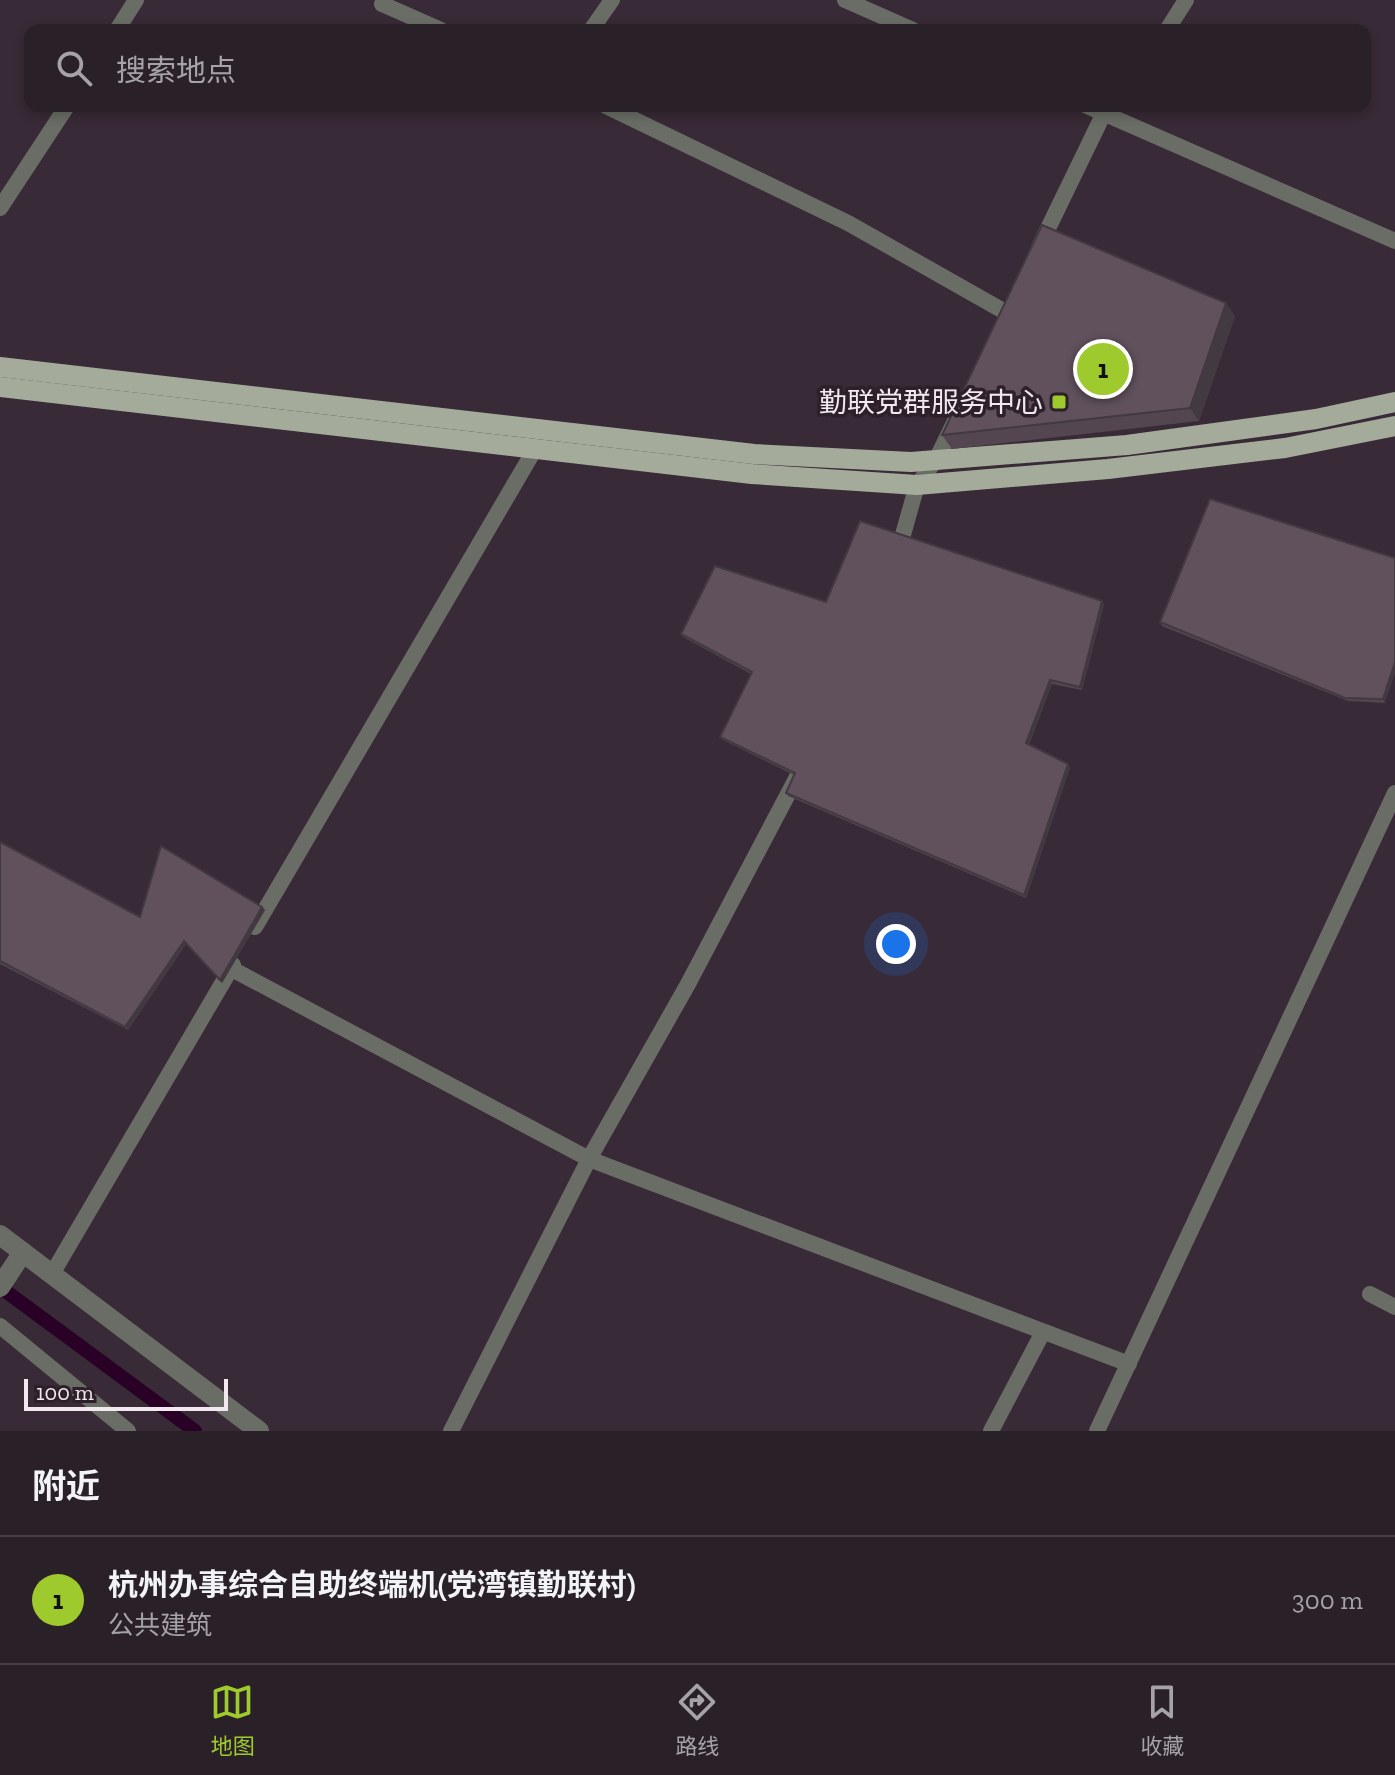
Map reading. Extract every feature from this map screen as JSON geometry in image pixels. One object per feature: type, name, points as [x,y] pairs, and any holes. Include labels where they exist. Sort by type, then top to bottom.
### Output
[{"type":"main road","points":[[0,367],[754,454],[911,462],[1127,445],[1316,419],[1395,402]]},
{"type":"main road","points":[[0,387],[752,474],[917,485],[1108,469],[1241,453],[1395,426]]},
{"type":"street","points":[[121,24],[136,0]]},
{"type":"street","points":[[595,24],[612,0]]},
{"type":"street","points":[[845,0],[899,24]]},
{"type":"street","points":[[1171,24],[1186,0]]},
{"type":"street","points":[[382,4],[427,24]]},
{"type":"street","points":[[0,208],[63,112]]},
{"type":"street","points":[[618,112],[848,223],[1007,313]]},
{"type":"street","points":[[1035,256],[1111,112],[1395,241]]},
{"type":"street","points":[[891,568],[904,540],[917,485],[936,460],[961,410]]},
{"type":"street","points":[[52,1274],[535,449]]},
{"type":"street","points":[[451,1431],[589,1159],[688,984],[803,763]]},
{"type":"street","points":[[1097,1431],[1395,793]]},
{"type":"street","points":[[197,950],[589,1159],[1129,1364]]},
{"type":"street","points":[[0,1235],[259,1431]]},
{"type":"street","points":[[5,1279],[23,1252]]},
{"type":"street","points":[[1370,1294],[1395,1307]]},
{"type":"street","points":[[0,1326],[128,1431]]},
{"type":"street","points":[[991,1431],[1043,1332]]},
{"type":"building","points":[[1042,225],[1226,303],[1190,408],[942,435]]},
{"type":"building","points":[[1210,499],[1395,558],[1395,662],[1383,699],[1345,698],[1160,622]]},
{"type":"building","points":[[860,521],[1102,601],[1080,687],[1050,680],[1026,743],[1068,764],[1024,895],[786,793],[795,773],[720,737],[752,672],[681,634],[715,566],[826,602]]},
{"type":"building","points":[[0,842],[140,917],[161,846],[262,907],[220,980],[184,941],[125,1027],[0,961]]},
{"type":"waterway","points":[[0,1287],[195,1431]]},
{"type":"place","name":"杭州办事综合自助终端机(党湾镇勤联村)","points":[[1103,369]]},
{"type":"place","name":"勤联党群服务中心","points":[[1059,402]]}]
